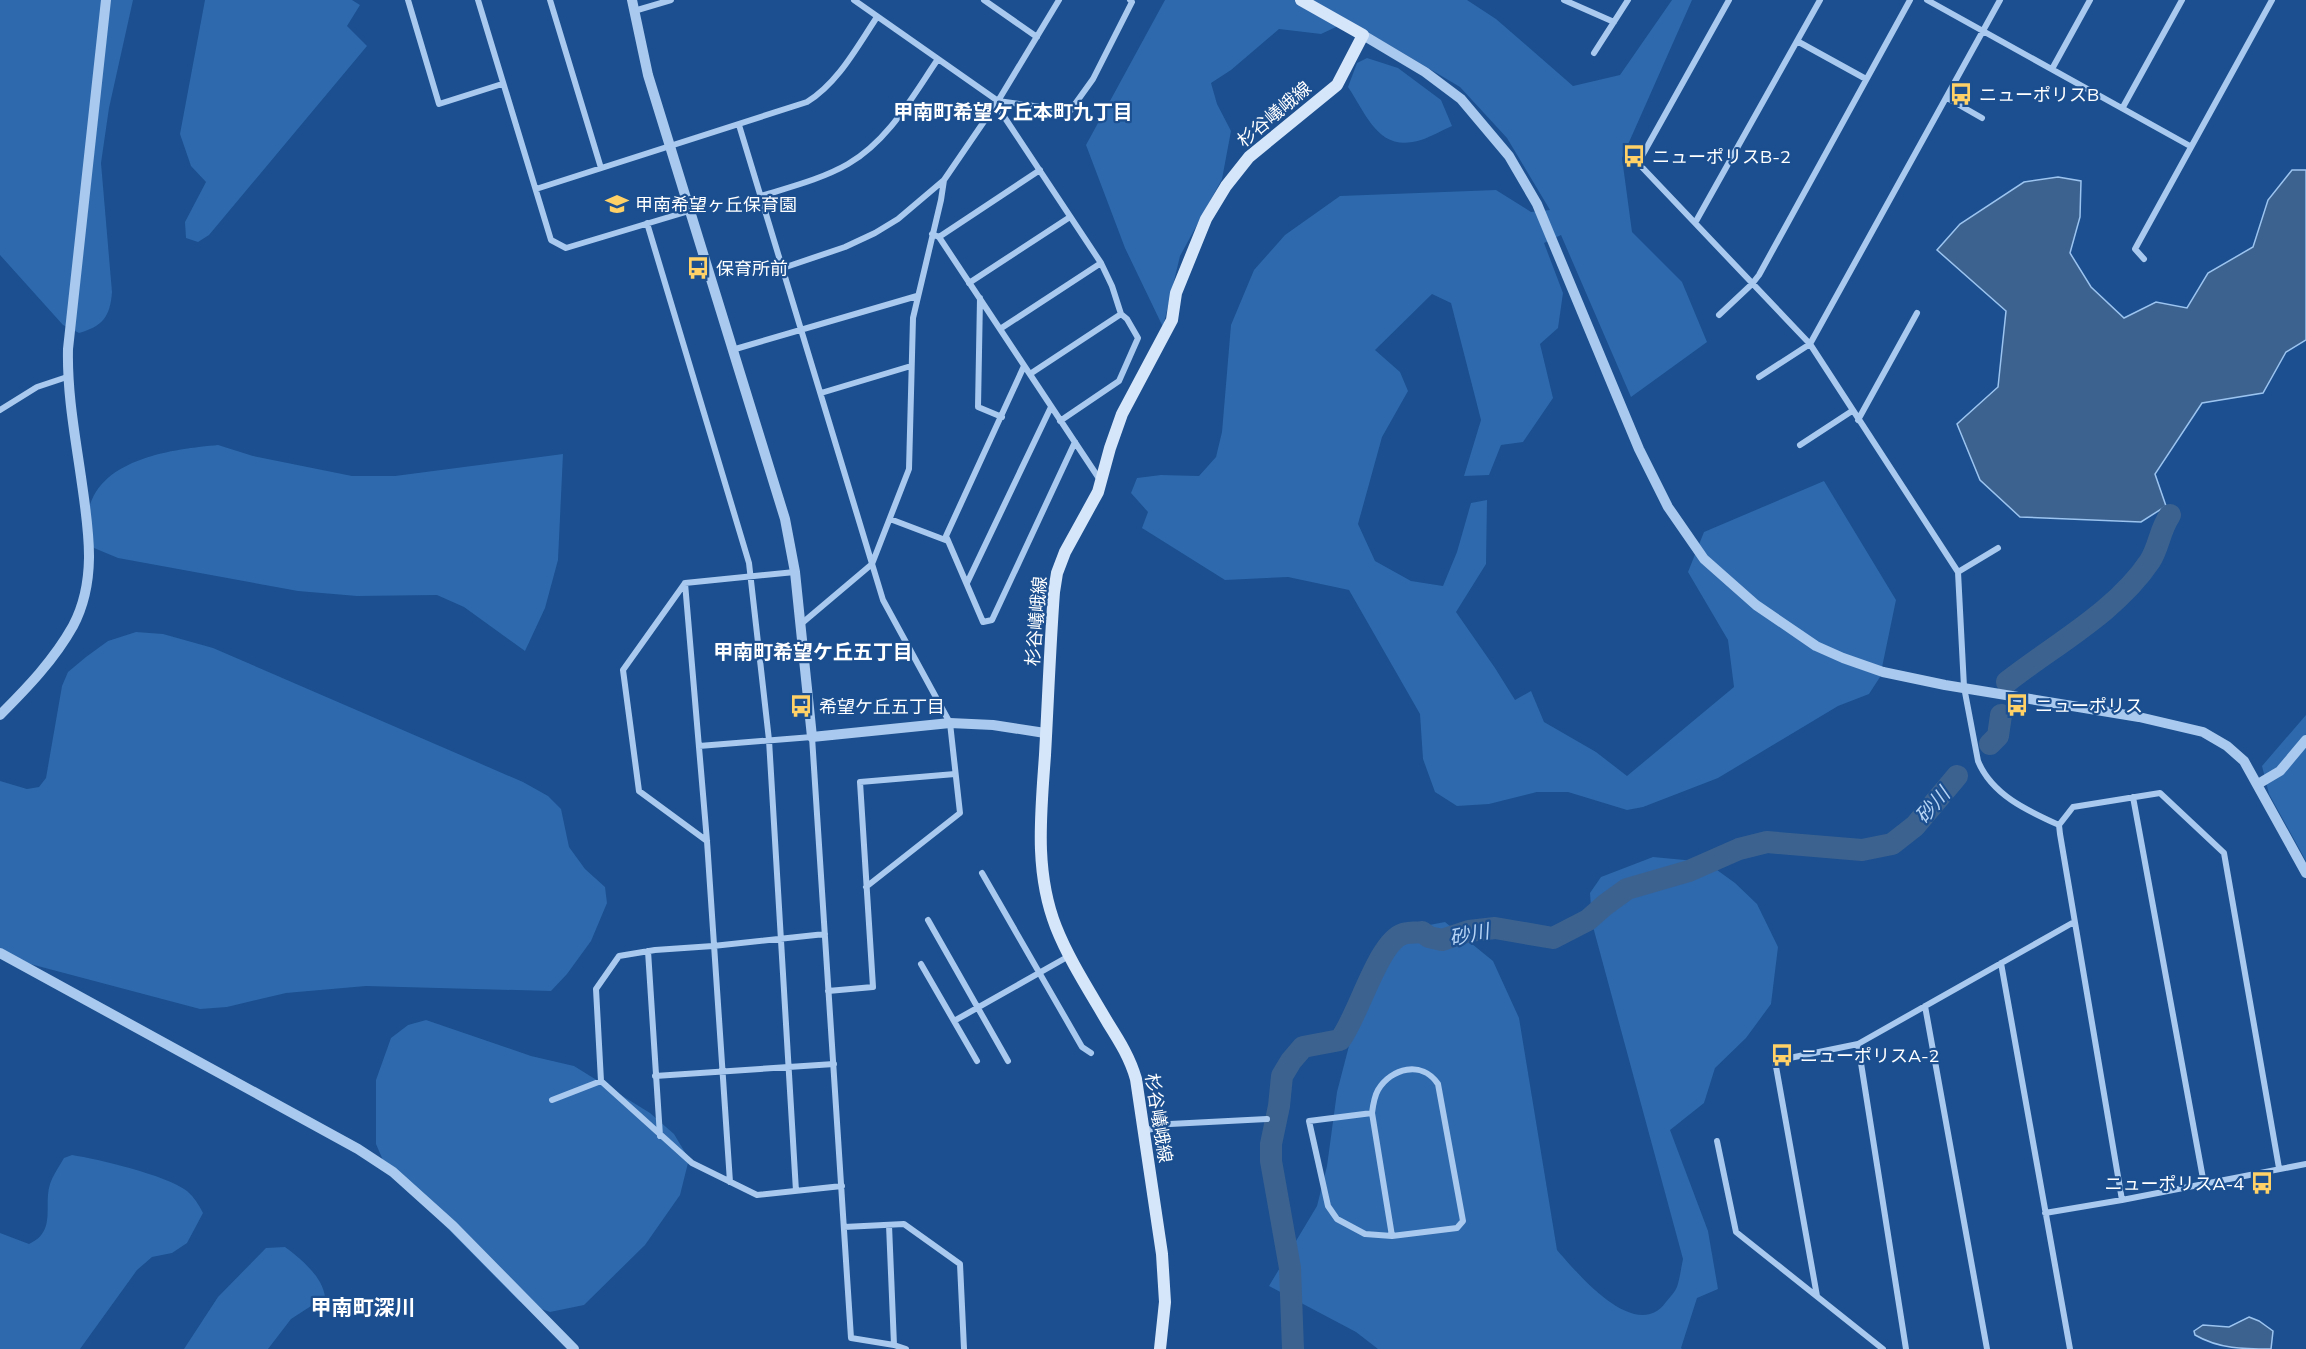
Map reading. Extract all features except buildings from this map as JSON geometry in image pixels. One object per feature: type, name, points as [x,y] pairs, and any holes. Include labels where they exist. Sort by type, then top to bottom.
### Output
[{"type":"main road","points":[[1301,0],[1363,35]]},
{"type":"main road","name":"杉谷嶬峨線","points":[[1160,1349],[1165,1302],[1163,1266],[1144,1131],[1131,1059],[1069,955],[1046,896],[1042,870],[1040,848],[1045,733],[1057,573],[1065,552],[1098,492],[1122,414],[1172,320],[1176,293],[1206,219],[1226,186],[1249,157],[1337,85],[1363,35]]},
{"type":"street","points":[[0,715],[54,655],[73,625],[88,584],[90,540],[67,377],[71,314],[106,0]]},
{"type":"street","points":[[408,0],[439,104],[502,84]]},
{"type":"street","points":[[478,0],[551,240],[566,248],[689,211]]},
{"type":"street","points":[[550,0],[601,168]]},
{"type":"street","points":[[670,0],[633,6],[648,75],[785,519],[795,572],[812,737],[851,1338],[906,1349]]},
{"type":"street","points":[[854,0],[998,101],[1070,111],[1093,79],[1132,2],[1130,0]]},
{"type":"street","points":[[984,0],[1037,37]]},
{"type":"street","points":[[783,268],[845,247],[875,233],[898,219],[944,180],[998,101],[1059,0]]},
{"type":"street","points":[[1564,0],[1614,22]]},
{"type":"street","points":[[1594,53],[1628,0]]},
{"type":"street","points":[[1729,0],[1638,164],[1810,344],[1857,420],[1958,572],[1964,687],[1978,761],[1982,771],[1995,788],[2035,814],[2059,825]]},
{"type":"street","points":[[1695,223],[1820,0]]},
{"type":"street","points":[[1719,315],[1752,284],[1910,0]]},
{"type":"street","points":[[1927,0],[2190,146]]},
{"type":"street","points":[[1759,376],[1810,344],[2000,0]]},
{"type":"street","points":[[2052,69],[2091,0]]},
{"type":"street","points":[[2123,107],[2182,0]]},
{"type":"street","points":[[2144,260],[2135,249],[2272,0]]},
{"type":"street","points":[[536,189],[795,107],[816,96],[835,78],[877,17]]},
{"type":"street","points":[[1363,35],[1425,72],[1461,99],[1509,156],[1537,204],[1639,449],[1668,507],[1704,559],[1756,605],[1816,646],[1883,672],[2139,717],[2203,732],[2227,746],[2244,761],[2306,873]]},
{"type":"street","points":[[1797,41],[1866,79]]},
{"type":"street","points":[[761,196],[822,176],[848,164],[864,152],[896,120],[938,59]]},
{"type":"street","points":[[1947,98],[1982,118]]},
{"type":"street","points":[[998,101],[999,109],[1101,263],[1112,286],[1121,314],[1127,319],[1138,338],[1119,381],[1060,421]]},
{"type":"street","points":[[739,125],[883,600],[950,723],[960,813],[866,887]]},
{"type":"street","points":[[935,236],[1040,170]]},
{"type":"street","points":[[801,624],[872,564],[909,469],[912,318],[935,236],[944,180]]},
{"type":"street","points":[[969,283],[1070,217]]},
{"type":"street","points":[[647,223],[749,563],[769,740],[796,1191]]},
{"type":"street","points":[[935,236],[980,298],[1100,480]]},
{"type":"street","points":[[1000,329],[1101,263]]},
{"type":"street","points":[[732,350],[917,296]]},
{"type":"street","points":[[980,298],[978,407],[1002,417]]},
{"type":"street","points":[[1030,374],[1121,314]]},
{"type":"street","points":[[1857,420],[1917,314]]},
{"type":"street","points":[[821,393],[911,366]]},
{"type":"street","points":[[1024,366],[946,536],[983,622],[992,620],[1075,442]]},
{"type":"street","points":[[0,410],[37,387],[67,377]]},
{"type":"street","points":[[967,583],[1051,406]]},
{"type":"street","points":[[1800,445],[1852,411]]},
{"type":"street","points":[[890,519],[948,541]]},
{"type":"street","points":[[1958,572],[1998,548]]},
{"type":"street","points":[[685,583],[795,572]]},
{"type":"street","points":[[685,583],[707,841],[730,1182]]},
{"type":"street","points":[[685,583],[623,670],[639,791],[707,841]]},
{"type":"street","points":[[699,746],[950,723],[993,724],[1045,733]]},
{"type":"street","points":[[2258,784],[2280,771],[2306,740]]},
{"type":"street","points":[[828,991],[873,987],[860,782],[955,774]]},
{"type":"street","points":[[2122,1200],[2059,825],[2073,807],[2160,793],[2224,852],[2278,1168]]},
{"type":"street","points":[[2133,797],[2204,1184]]},
{"type":"street","points":[[982,873],[1082,1047],[1091,1053]]},
{"type":"street","points":[[928,920],[1008,1061]]},
{"type":"street","points":[[1817,1296],[1775,1060],[1858,1044],[2074,922]]},
{"type":"street","points":[[825,934],[648,951],[619,956],[596,989],[601,1081],[692,1163],[757,1196],[842,1186]]},
{"type":"street","points":[[648,951],[660,1136]]},
{"type":"street","points":[[0,953],[358,1149],[393,1172],[453,1226],[574,1349]]},
{"type":"street","points":[[954,1021],[1069,955]]},
{"type":"street","points":[[2001,963],[2070,1349]]},
{"type":"street","points":[[921,964],[977,1061]]},
{"type":"street","points":[[1925,1006],[1987,1349]]},
{"type":"street","points":[[1858,1044],[1906,1349]]},
{"type":"street","points":[[655,1076],[834,1064]]},
{"type":"street","points":[[1372,1113],[1309,1120],[1328,1206],[1337,1219],[1365,1234],[1392,1236],[1457,1228],[1463,1221],[1438,1084],[1426,1071],[1405,1069],[1388,1078],[1379,1088],[1372,1113],[1392,1236]]},
{"type":"street","points":[[552,1100],[601,1081]]},
{"type":"street","points":[[1144,1131],[1170,1124],[1267,1119]]},
{"type":"street","points":[[1718,1141],[1736,1232],[1883,1349]]},
{"type":"street","points":[[2045,1213],[2306,1164]]},
{"type":"street","points":[[844,1227],[904,1224],[960,1264],[964,1349]]},
{"type":"street","points":[[889,1225],[894,1345]]},
{"type":"shaded area","points":[[0,0],[133,0],[109,108],[101,163],[111,301],[107,314],[99,324],[79,333],[63,325],[0,255]]},
{"type":"shaded area","points":[[205,0],[352,0],[360,5],[347,26],[367,46],[209,235],[198,242],[186,238],[185,222],[206,182],[191,166],[180,134]]},
{"type":"shaded area","points":[[1165,0],[1467,0],[1496,19],[1573,86],[1620,75],[1672,0],[1692,0],[1622,158],[1632,232],[1682,282],[1707,342],[1631,397],[1561,235],[1544,243],[1563,293],[1558,328],[1540,344],[1553,398],[1523,442],[1501,445],[1489,475],[1464,476],[1481,420],[1451,303],[1432,294],[1375,350],[1400,372],[1408,391],[1382,437],[1358,524],[1375,561],[1411,581],[1443,586],[1457,552],[1471,503],[1487,500],[1486,564],[1456,612],[1515,700],[1531,691],[1544,722],[1596,752],[1627,776],[1734,687],[1728,640],[1688,572],[1704,532],[1824,481],[1896,600],[1880,677],[1869,694],[1838,706],[1718,778],[1643,807],[1627,810],[1568,792],[1537,792],[1489,804],[1457,806],[1435,792],[1423,759],[1420,714],[1349,590],[1288,577],[1225,580],[1142,528],[1148,512],[1131,493],[1137,478],[1161,475],[1199,476],[1216,457],[1222,432],[1231,325],[1254,270],[1285,235],[1340,196],[1496,190],[1531,212],[1550,210],[1507,138],[1460,87],[1349,21],[1321,34],[1279,29],[1231,70],[1211,83],[1217,104],[1231,131],[1222,179],[1180,256],[1163,327],[1125,248],[1086,145]]},
{"type":"shaded area","points":[[1367,58],[1398,68],[1441,100],[1452,126],[1425,139],[1407,143],[1385,137],[1376,130],[1348,87],[1357,63]]},
{"type":"shaded area","points":[[2292,170],[2306,170],[2306,340],[2286,352],[2263,393],[2202,403],[2155,474],[2166,506],[2141,522],[2020,517],[1980,480],[1957,424],[1998,387],[2006,311],[1937,250],[1960,224],[2024,182],[2058,177],[2081,181],[2080,217],[2070,253],[2091,287],[2124,318],[2156,302],[2187,308],[2208,273],[2253,247],[2268,200]]},
{"type":"shaded area","points":[[218,445],[253,456],[352,476],[395,476],[563,454],[558,560],[545,608],[525,651],[464,607],[437,595],[357,596],[298,591],[118,558],[94,548],[84,525],[96,492],[108,478],[123,467],[142,459]]},
{"type":"shaded area","points":[[136,632],[163,634],[213,648],[523,782],[548,796],[561,809],[569,847],[585,869],[605,887],[607,903],[591,941],[567,974],[551,991],[366,986],[286,993],[227,1007],[200,1009],[0,956],[0,781],[27,789],[39,787],[46,778],[62,686],[68,672],[108,641]]},
{"type":"shaded area","points":[[2306,715],[2306,861],[2269,794],[2262,766]]},
{"type":"shaded area","points":[[1653,857],[1706,862],[1735,883],[1757,904],[1778,947],[1771,1004],[1746,1038],[1715,1068],[1704,1103],[1670,1130],[1708,1231],[1718,1289],[1697,1298],[1682,1349],[1378,1349],[1356,1332],[1269,1286],[1317,1206],[1327,1166],[1337,1092],[1364,988],[1394,947],[1424,926],[1445,922],[1493,961],[1519,1018],[1557,1250],[1592,1288],[1624,1310],[1639,1315],[1654,1313],[1666,1302],[1677,1287],[1683,1259],[1592,923],[1590,893],[1601,877]]},
{"type":"shaded area","points":[[426,1020],[531,1056],[574,1066],[650,1113],[674,1134],[689,1159],[680,1195],[645,1245],[584,1305],[550,1312],[519,1301],[385,1165],[376,1144],[376,1080],[391,1038],[408,1025]]},
{"type":"shaded area","points":[[72,1155],[131,1168],[164,1179],[187,1191],[203,1213],[187,1243],[172,1253],[152,1257],[137,1270],[80,1349],[0,1349],[0,1233],[29,1244],[38,1239],[46,1225],[51,1181],[64,1158]]},
{"type":"shaded area","points":[[285,1247],[316,1276],[325,1297],[291,1319],[268,1349],[184,1349],[218,1297],[266,1248]]},
{"type":"shaded area","points":[[2249,1317],[2273,1331],[2271,1349],[2222,1346],[2195,1335],[2194,1331],[2203,1325],[2229,1327]]},
{"type":"waterway","name":"砂川","points":[[2007,682],[2083,627],[2120,596],[2150,561],[2170,515]]},
{"type":"waterway","name":"砂川","points":[[1990,744],[1998,736],[2001,715]]},
{"type":"waterway","name":"砂川","points":[[1293,1349],[1290,1268],[1271,1161],[1271,1144],[1279,1106],[1282,1076],[1303,1047],[1340,1040],[1377,965],[1394,940],[1403,934],[1422,932],[1429,937],[1442,940],[1469,931],[1495,928],[1553,938],[1588,920],[1627,889],[1689,871],[1739,849],[1767,842],[1862,850],[1892,844],[1915,826],[1957,776]]},
{"type":"place","name":"ニューポリスB","points":[[1961,94]]},
{"type":"place","name":"ニューポリスB-2","points":[[1634,156]]},
{"type":"place","name":"甲南希望ヶ丘保育園","points":[[617,204]]},
{"type":"place","name":"保育所前","points":[[698,268]]},
{"type":"place","name":"ニューポリス","points":[[2017,705]]},
{"type":"place","name":"希望ケ丘五丁目","points":[[801,706]]},
{"type":"place","name":"ニューポリスA-2","points":[[1782,1055]]},
{"type":"place","name":"ニューポリスA-4","points":[[2262,1183]]},
{"type":"district","name":"甲南町希望ケ丘本町九丁目","points":[[1013,111]]},
{"type":"district","name":"甲南町希望ケ丘五丁目","points":[[813,651]]},
{"type":"district","name":"甲南町深川","points":[[363,1307]]}]
